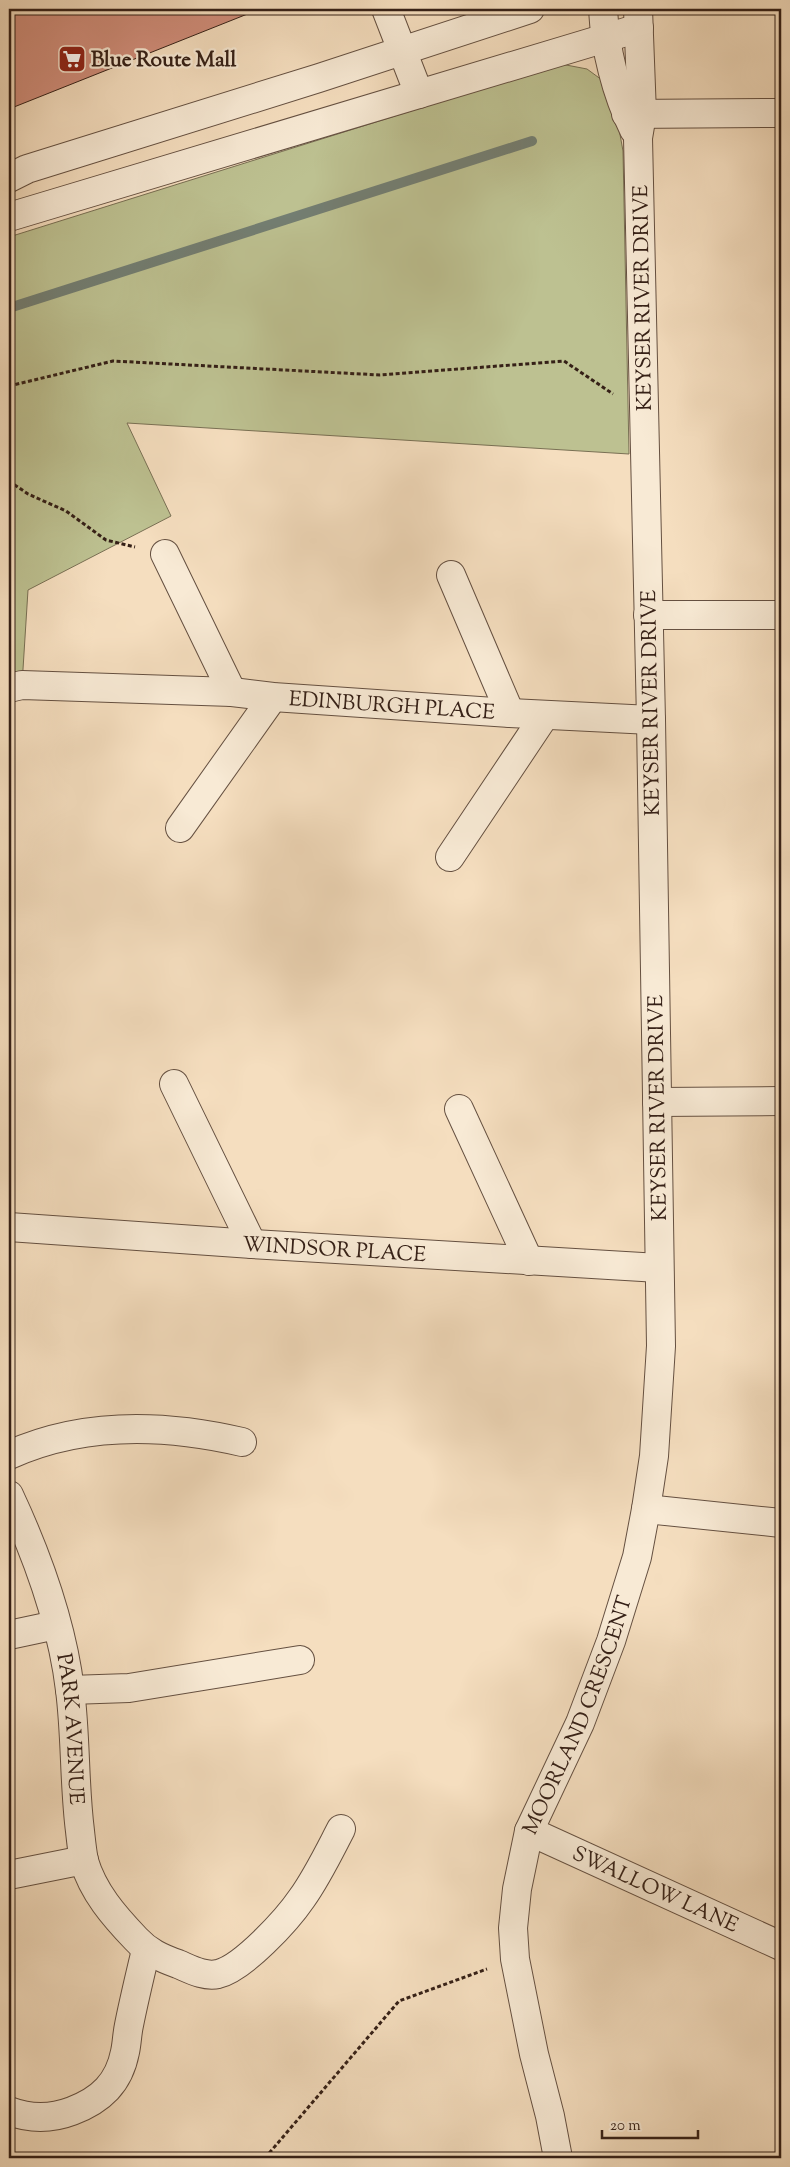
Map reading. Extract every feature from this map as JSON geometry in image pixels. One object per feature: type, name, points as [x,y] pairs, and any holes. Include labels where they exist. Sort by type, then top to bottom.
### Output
[{"type":"street","points":[[386,9],[419,94]]},
{"type":"street","points":[[9,178],[27,169],[309,81],[530,9]]},
{"type":"street","name":"KEYSER RIVER DRIVE","points":[[603,9],[604,39],[635,122]]},
{"type":"street","points":[[9,217],[604,39],[639,18]]},
{"type":"street","name":"KEYSER RIVER DRIVE","points":[[639,18],[635,122],[651,720],[659,1268]]},
{"type":"street","points":[[635,122],[781,112]]},
{"type":"street","points":[[165,554],[232,692]]},
{"type":"street","name":"EDINBURGH PLACE","points":[[451,575],[510,713]]},
{"type":"street","points":[[648,616],[781,615]]},
{"type":"street","name":"EDINBURGH PLACE","points":[[9,688],[22,685],[232,692],[273,697],[510,713],[651,720]]},
{"type":"street","name":"EDINBURGH PLACE","points":[[180,828],[273,697]]},
{"type":"street","points":[[450,857],[545,714]]},
{"type":"street","points":[[174,1084],[252,1244]]},
{"type":"street","points":[[657,1102],[781,1101]]},
{"type":"street","points":[[459,1109],[529,1261]]},
{"type":"street","name":"WINDSOR PLACE","points":[[9,1227],[252,1244],[659,1268]]},
{"type":"street","name":"MOORLAND CRESCENT","points":[[558,2158],[515,1959],[513,1928],[517,1889],[529,1831],[580,1723],[611,1641],[637,1557],[654,1456],[658,1405],[661,1346],[659,1268]]},
{"type":"street","points":[[9,1455],[57,1439],[95,1432],[135,1428],[176,1430],[242,1442]]},
{"type":"street","name":"PARK AVENUE","points":[[9,1495],[39,1568],[56,1625],[70,1690],[77,1808],[84,1860],[95,1889],[114,1917],[146,1950]]},
{"type":"street","points":[[646,1509],[781,1523]]},
{"type":"street","points":[[9,1636],[56,1625]]},
{"type":"street","points":[[70,1690],[129,1688],[300,1660]]},
{"type":"street","points":[[9,2111],[21,2116],[40,2118],[63,2115],[88,2105],[102,2095],[114,2083],[120,2072],[146,1950],[187,1968],[210,1974],[218,1974],[238,1964],[275,1930],[302,1899],[341,1829]]},
{"type":"street","name":"SWALLOW LANE","points":[[529,1831],[781,1946]]},
{"type":"street","points":[[9,1876],[84,1860]]},
{"type":"path","points":[[9,386],[113,361],[380,374],[564,361],[644,416]]},
{"type":"path","points":[[9,481],[28,494],[66,511],[106,540],[165,554]]},
{"type":"path","points":[[266,2158],[399,2002],[515,1959]]},
{"type":"green space","points":[[561,64],[587,69],[602,80],[613,96],[623,151],[629,454],[127,423],[171,516],[28,590],[22,685],[9,688],[9,237]]},
{"type":"building","name":"Blue Route Mall","points":[[9,9],[260,9],[9,109]]},
{"type":"waterway","points":[[9,308],[532,141]]},
{"type":"place","name":"Blue Route Mall","points":[[72,59]]}]
